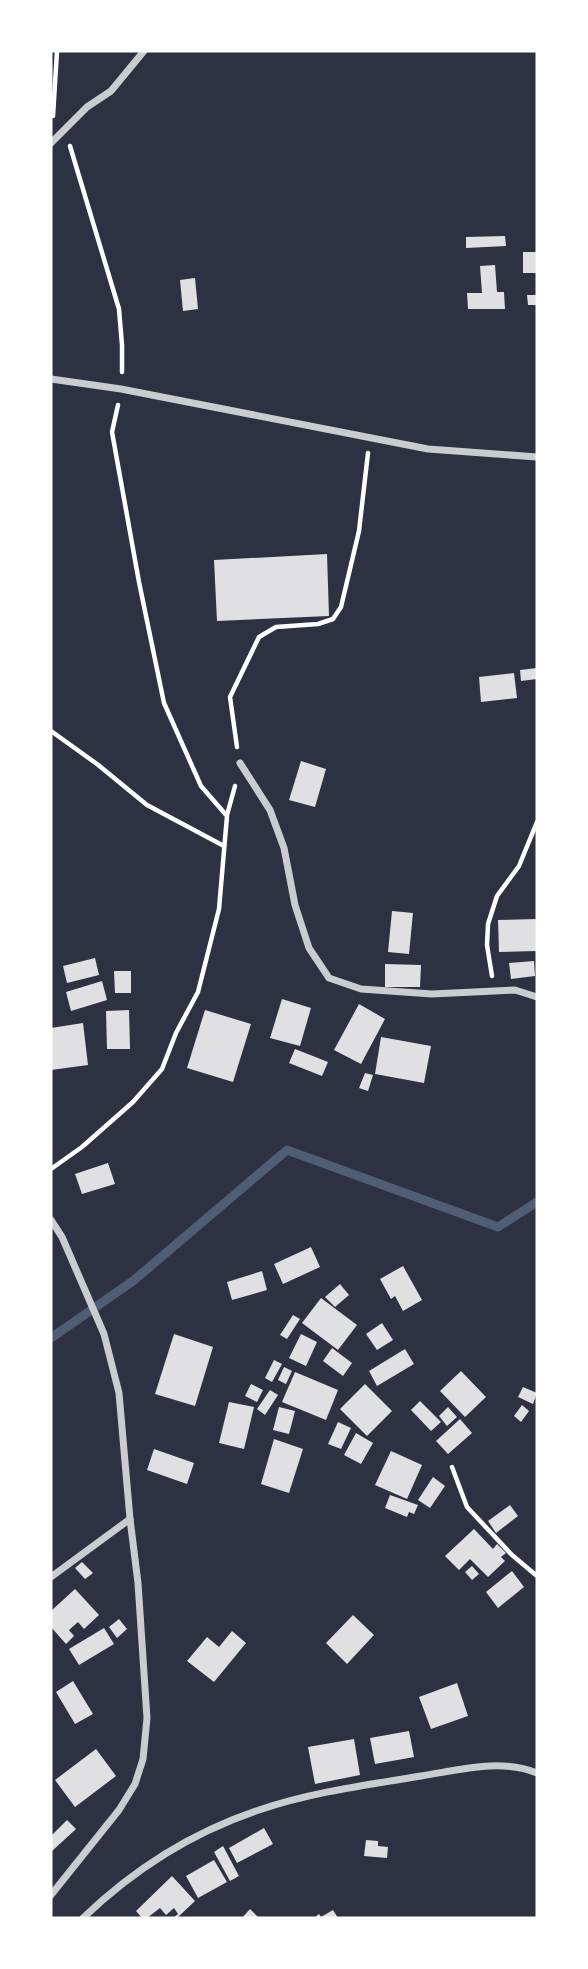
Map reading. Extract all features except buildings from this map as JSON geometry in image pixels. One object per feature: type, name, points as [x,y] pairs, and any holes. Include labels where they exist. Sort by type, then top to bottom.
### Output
[{"type":"street","points":[[52,142],[87,107],[111,91],[144,51]]},
{"type":"street","points":[[51,379],[121,389],[428,449],[537,457]]},
{"type":"street","points":[[240,763],[270,810],[284,848],[295,905],[309,948],[329,978],[361,989],[432,994],[515,990],[537,997]]},
{"type":"street","points":[[51,1220],[62,1237],[104,1334],[119,1393],[138,1583],[147,1718],[143,1759],[135,1784],[119,1810],[51,1895]]},
{"type":"street","points":[[51,1577],[130,1519]]},
{"type":"street","points":[[83,1918],[125,1880],[167,1853],[259,1810],[324,1792],[460,1770],[498,1765],[525,1768],[537,1773]]},
{"type":"path","points":[[52,142],[57,51]]},
{"type":"path","points":[[65,129],[119,309],[121,389],[113,432],[139,582],[164,702],[201,786],[227,816]]},
{"type":"path","points":[[51,1169],[82,1147],[133,1102],[162,1069],[176,1033],[198,992],[219,909],[227,816],[240,763],[230,697],[259,638],[276,627],[318,624],[333,619],[341,607],[359,531],[369,438]]},
{"type":"path","points":[[51,731],[147,805],[225,846]]},
{"type":"path","points":[[495,990],[487,945],[488,924],[497,896],[519,866],[537,822]]},
{"type":"path","points":[[452,1467],[467,1507],[512,1555],[537,1576]]},
{"type":"waterway","points":[[51,1338],[133,1281],[287,1150],[498,1227],[537,1202]]}]
